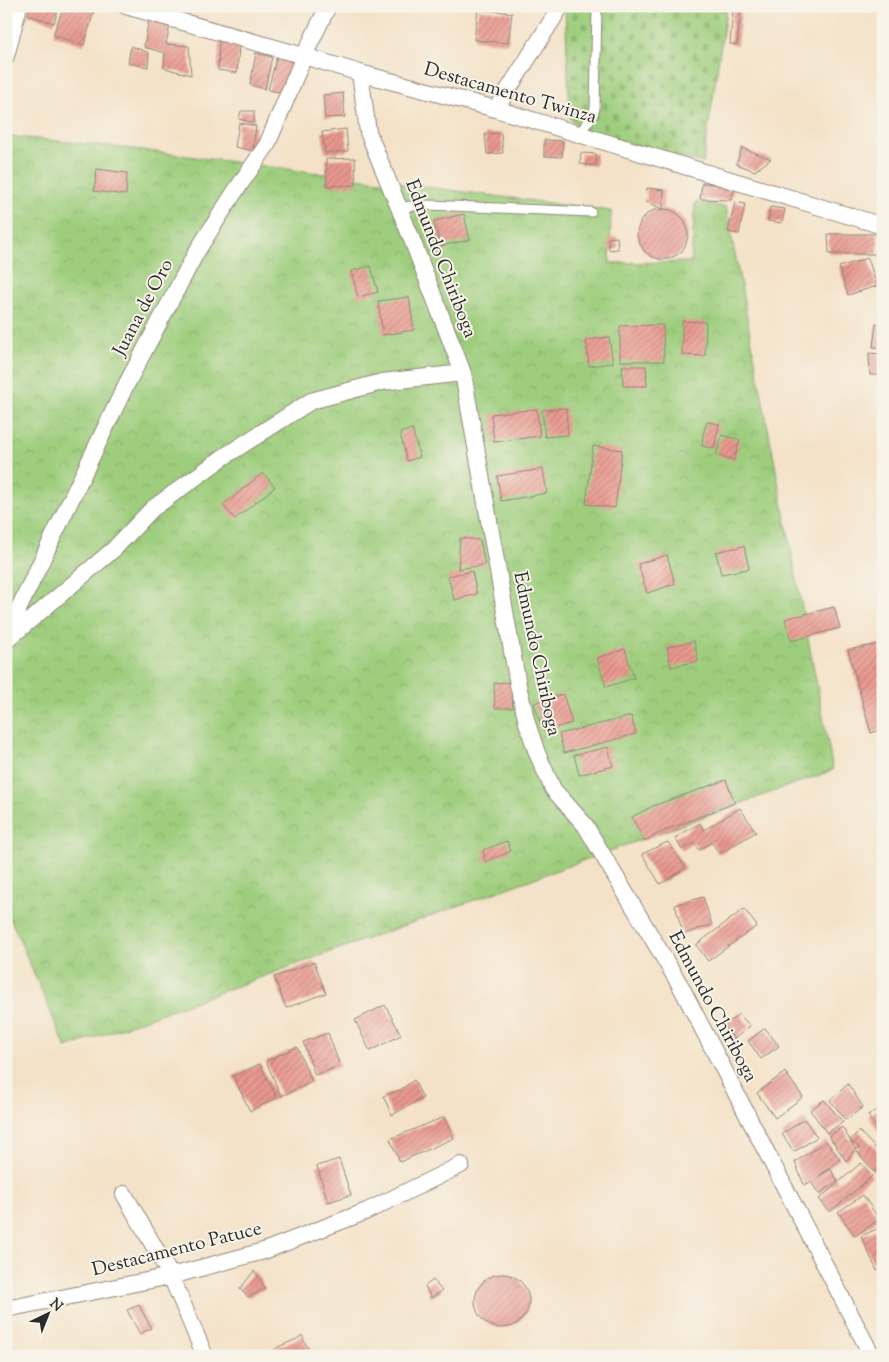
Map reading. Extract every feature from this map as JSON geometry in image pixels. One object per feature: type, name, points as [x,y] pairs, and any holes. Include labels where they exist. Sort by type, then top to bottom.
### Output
[{"type":"street","points":[[6,56],[19,6]]},
{"type":"street","name":"Destacamento Twinza","points":[[126,6],[360,73],[496,109],[883,226]]},
{"type":"street","name":"Juana de Oro","points":[[6,635],[125,387],[197,251],[267,145],[304,56],[328,6]]},
{"type":"street","points":[[496,109],[561,6]]},
{"type":"street","name":"Edmundo Chiriboga","points":[[360,73],[368,132],[463,373],[518,685],[536,754],[553,790],[585,825],[680,985],[872,1356]]},
{"type":"street","points":[[6,640],[114,549],[152,509],[225,456],[312,401],[382,382],[463,373]]},
{"type":"street","name":"Destacamento Patuce","points":[[6,1309],[171,1276],[264,1251],[366,1211],[461,1164]]},
{"type":"street","points":[[124,1194],[171,1276],[205,1356]]},
{"type":"lane","points":[[579,134],[593,115],[595,108],[597,6]]},
{"type":"lane","points":[[399,207],[429,205],[591,212]]},
{"type":"green space","points":[[565,6],[704,6],[726,11],[703,163],[580,130],[570,118]]},
{"type":"green space","points":[[6,136],[110,146],[611,211],[610,263],[691,262],[695,202],[726,207],[833,770],[66,1048],[6,908]]},
{"type":"building","points":[[30,6],[59,6],[54,23],[28,15]]},
{"type":"building","points":[[64,6],[79,6],[94,11],[84,45],[53,35]]},
{"type":"building","points":[[478,9],[512,13],[508,43],[474,40]]},
{"type":"building","points":[[733,10],[741,11],[737,45],[730,44]]},
{"type":"building","points":[[149,18],[170,25],[166,44],[189,46],[191,75],[164,68],[165,53],[144,47]]},
{"type":"building","points":[[219,41],[239,45],[237,73],[218,70]]},
{"type":"building","points":[[131,46],[149,53],[148,67],[128,63]]},
{"type":"building","points":[[256,53],[272,57],[265,89],[250,85]]},
{"type":"building","points":[[277,56],[294,63],[286,93],[268,90]]},
{"type":"building","points":[[343,93],[345,117],[325,118],[323,95]]},
{"type":"building","points":[[241,111],[254,111],[254,123],[239,119]]},
{"type":"building","points":[[239,123],[256,126],[253,151],[235,147]]},
{"type":"building","points":[[346,129],[348,151],[325,153],[322,132]]},
{"type":"building","points":[[501,133],[503,153],[487,154],[485,134]]},
{"type":"building","points":[[544,140],[563,141],[562,157],[544,156]]},
{"type":"building","points":[[742,148],[771,159],[755,171],[736,164]]},
{"type":"building","points":[[581,153],[596,154],[596,166],[580,164]]},
{"type":"building","points":[[355,158],[356,185],[327,186],[326,159]]},
{"type":"building","points":[[97,169],[127,173],[126,195],[94,191]]},
{"type":"building","points":[[702,183],[715,184],[734,190],[731,200],[700,199]]},
{"type":"building","points":[[647,188],[664,190],[663,209],[646,202]]},
{"type":"building","points":[[735,202],[745,204],[739,234],[728,232]]},
{"type":"building","points":[[770,207],[785,209],[782,223],[768,221]]},
{"type":"building","points":[[654,210],[671,210],[684,220],[688,236],[682,251],[667,259],[659,259],[644,251],[637,236],[641,220]]},
{"type":"building","points":[[464,214],[470,240],[440,246],[434,221]]},
{"type":"building","points":[[828,234],[878,234],[878,254],[829,254]]},
{"type":"building","points":[[617,237],[618,249],[609,250],[608,238]]},
{"type":"building","points":[[868,258],[877,286],[848,295],[839,267]]},
{"type":"building","points":[[371,266],[378,292],[358,297],[351,271]]},
{"type":"building","points":[[409,297],[414,330],[383,335],[378,301]]},
{"type":"building","points":[[682,321],[706,322],[705,356],[682,355]]},
{"type":"building","points":[[876,324],[883,324],[883,348],[873,347]]},
{"type":"building","points":[[663,325],[664,361],[620,361],[620,326]]},
{"type":"building","points":[[609,337],[613,363],[589,366],[586,340]]},
{"type":"building","points":[[869,353],[883,354],[883,375],[870,375]]},
{"type":"building","points":[[622,366],[646,366],[647,386],[623,386]]},
{"type":"building","points":[[566,408],[568,435],[545,437],[542,410]]},
{"type":"building","points":[[537,409],[540,436],[494,442],[491,414]]},
{"type":"building","points":[[707,422],[719,424],[714,448],[702,446]]},
{"type":"building","points":[[412,429],[420,457],[407,461],[400,433]]},
{"type":"building","points":[[722,435],[740,440],[734,460],[716,455]]},
{"type":"building","points":[[593,446],[622,450],[615,508],[586,504]]},
{"type":"building","points":[[543,469],[547,493],[501,501],[497,476]]},
{"type":"building","points":[[263,473],[275,487],[235,519],[223,505]]},
{"type":"building","points":[[460,538],[480,540],[485,565],[458,569]]},
{"type":"building","points":[[744,546],[749,569],[721,574],[716,552]]},
{"type":"building","points":[[667,555],[675,584],[647,593],[638,564]]},
{"type":"building","points":[[472,571],[477,594],[454,600],[448,576]]},
{"type":"building","points":[[834,607],[840,628],[791,641],[785,619]]},
{"type":"building","points":[[694,641],[698,661],[671,667],[667,647]]},
{"type":"building","points":[[879,644],[883,663],[883,729],[871,733],[848,650]]},
{"type":"building","points":[[625,649],[634,678],[606,687],[597,658]]},
{"type":"building","points":[[512,682],[513,708],[495,708],[494,683]]},
{"type":"building","points":[[563,694],[572,723],[543,731],[534,703]]},
{"type":"building","points":[[631,716],[636,734],[564,753],[559,734]]},
{"type":"building","points":[[608,747],[613,766],[579,775],[574,755]]},
{"type":"building","points":[[726,780],[735,803],[666,830],[644,841],[632,817],[653,806]]},
{"type":"building","points":[[740,808],[756,832],[719,854],[712,842],[699,850],[694,843],[682,850],[675,838],[700,823],[704,830]]},
{"type":"building","points":[[507,841],[511,851],[485,862],[483,850]]},
{"type":"building","points":[[668,842],[686,868],[660,884],[642,854]]},
{"type":"building","points":[[703,897],[712,925],[683,934],[675,905]]},
{"type":"building","points":[[744,909],[757,926],[708,961],[696,945]]},
{"type":"building","points":[[314,962],[326,993],[286,1008],[274,977]]},
{"type":"building","points":[[385,1005],[401,1035],[370,1051],[355,1020]]},
{"type":"building","points":[[739,1014],[750,1026],[734,1039],[724,1026]]},
{"type":"building","points":[[765,1028],[779,1046],[761,1059],[748,1041]]},
{"type":"building","points":[[328,1033],[340,1066],[315,1075],[303,1042]]},
{"type":"building","points":[[297,1047],[312,1082],[281,1096],[266,1061]]},
{"type":"building","points":[[260,1064],[277,1098],[250,1111],[233,1076]]},
{"type":"building","points":[[785,1072],[803,1097],[775,1118],[757,1093]]},
{"type":"building","points":[[414,1080],[423,1098],[392,1115],[383,1096],[400,1090]]},
{"type":"building","points":[[848,1084],[863,1107],[846,1120],[830,1100]]},
{"type":"building","points":[[824,1100],[843,1122],[827,1133],[810,1110]]},
{"type":"building","points":[[877,1110],[883,1120],[883,1131],[880,1133],[868,1116]]},
{"type":"building","points":[[444,1117],[454,1138],[400,1162],[390,1139]]},
{"type":"building","points":[[804,1119],[817,1137],[794,1152],[782,1134]]},
{"type":"building","points":[[842,1127],[855,1149],[846,1161],[829,1136]]},
{"type":"building","points":[[859,1131],[883,1156],[883,1164],[874,1172],[855,1149],[860,1148],[850,1140]]},
{"type":"building","points":[[826,1141],[840,1159],[818,1177],[830,1169],[838,1181],[819,1194],[811,1182],[804,1185],[795,1162]]},
{"type":"building","points":[[339,1159],[351,1195],[328,1202],[317,1166]]},
{"type":"building","points":[[861,1163],[872,1176],[830,1212],[819,1199]]},
{"type":"building","points":[[863,1195],[879,1219],[855,1236],[838,1212]]},
{"type":"building","points":[[879,1228],[883,1235],[883,1268],[877,1271],[861,1236]]},
{"type":"building","points":[[254,1271],[265,1289],[248,1297],[240,1289]]},
{"type":"building","points":[[497,1274],[507,1274],[517,1278],[525,1286],[529,1301],[525,1316],[517,1324],[507,1328],[497,1328],[487,1324],[479,1316],[475,1306],[475,1296],[479,1286],[487,1278]]},
{"type":"building","points":[[433,1280],[442,1291],[431,1298],[425,1286]]},
{"type":"building","points":[[139,1305],[151,1328],[140,1334],[127,1310]]},
{"type":"building","points":[[302,1335],[306,1345],[316,1356],[273,1356],[272,1352],[278,1347]]}]
